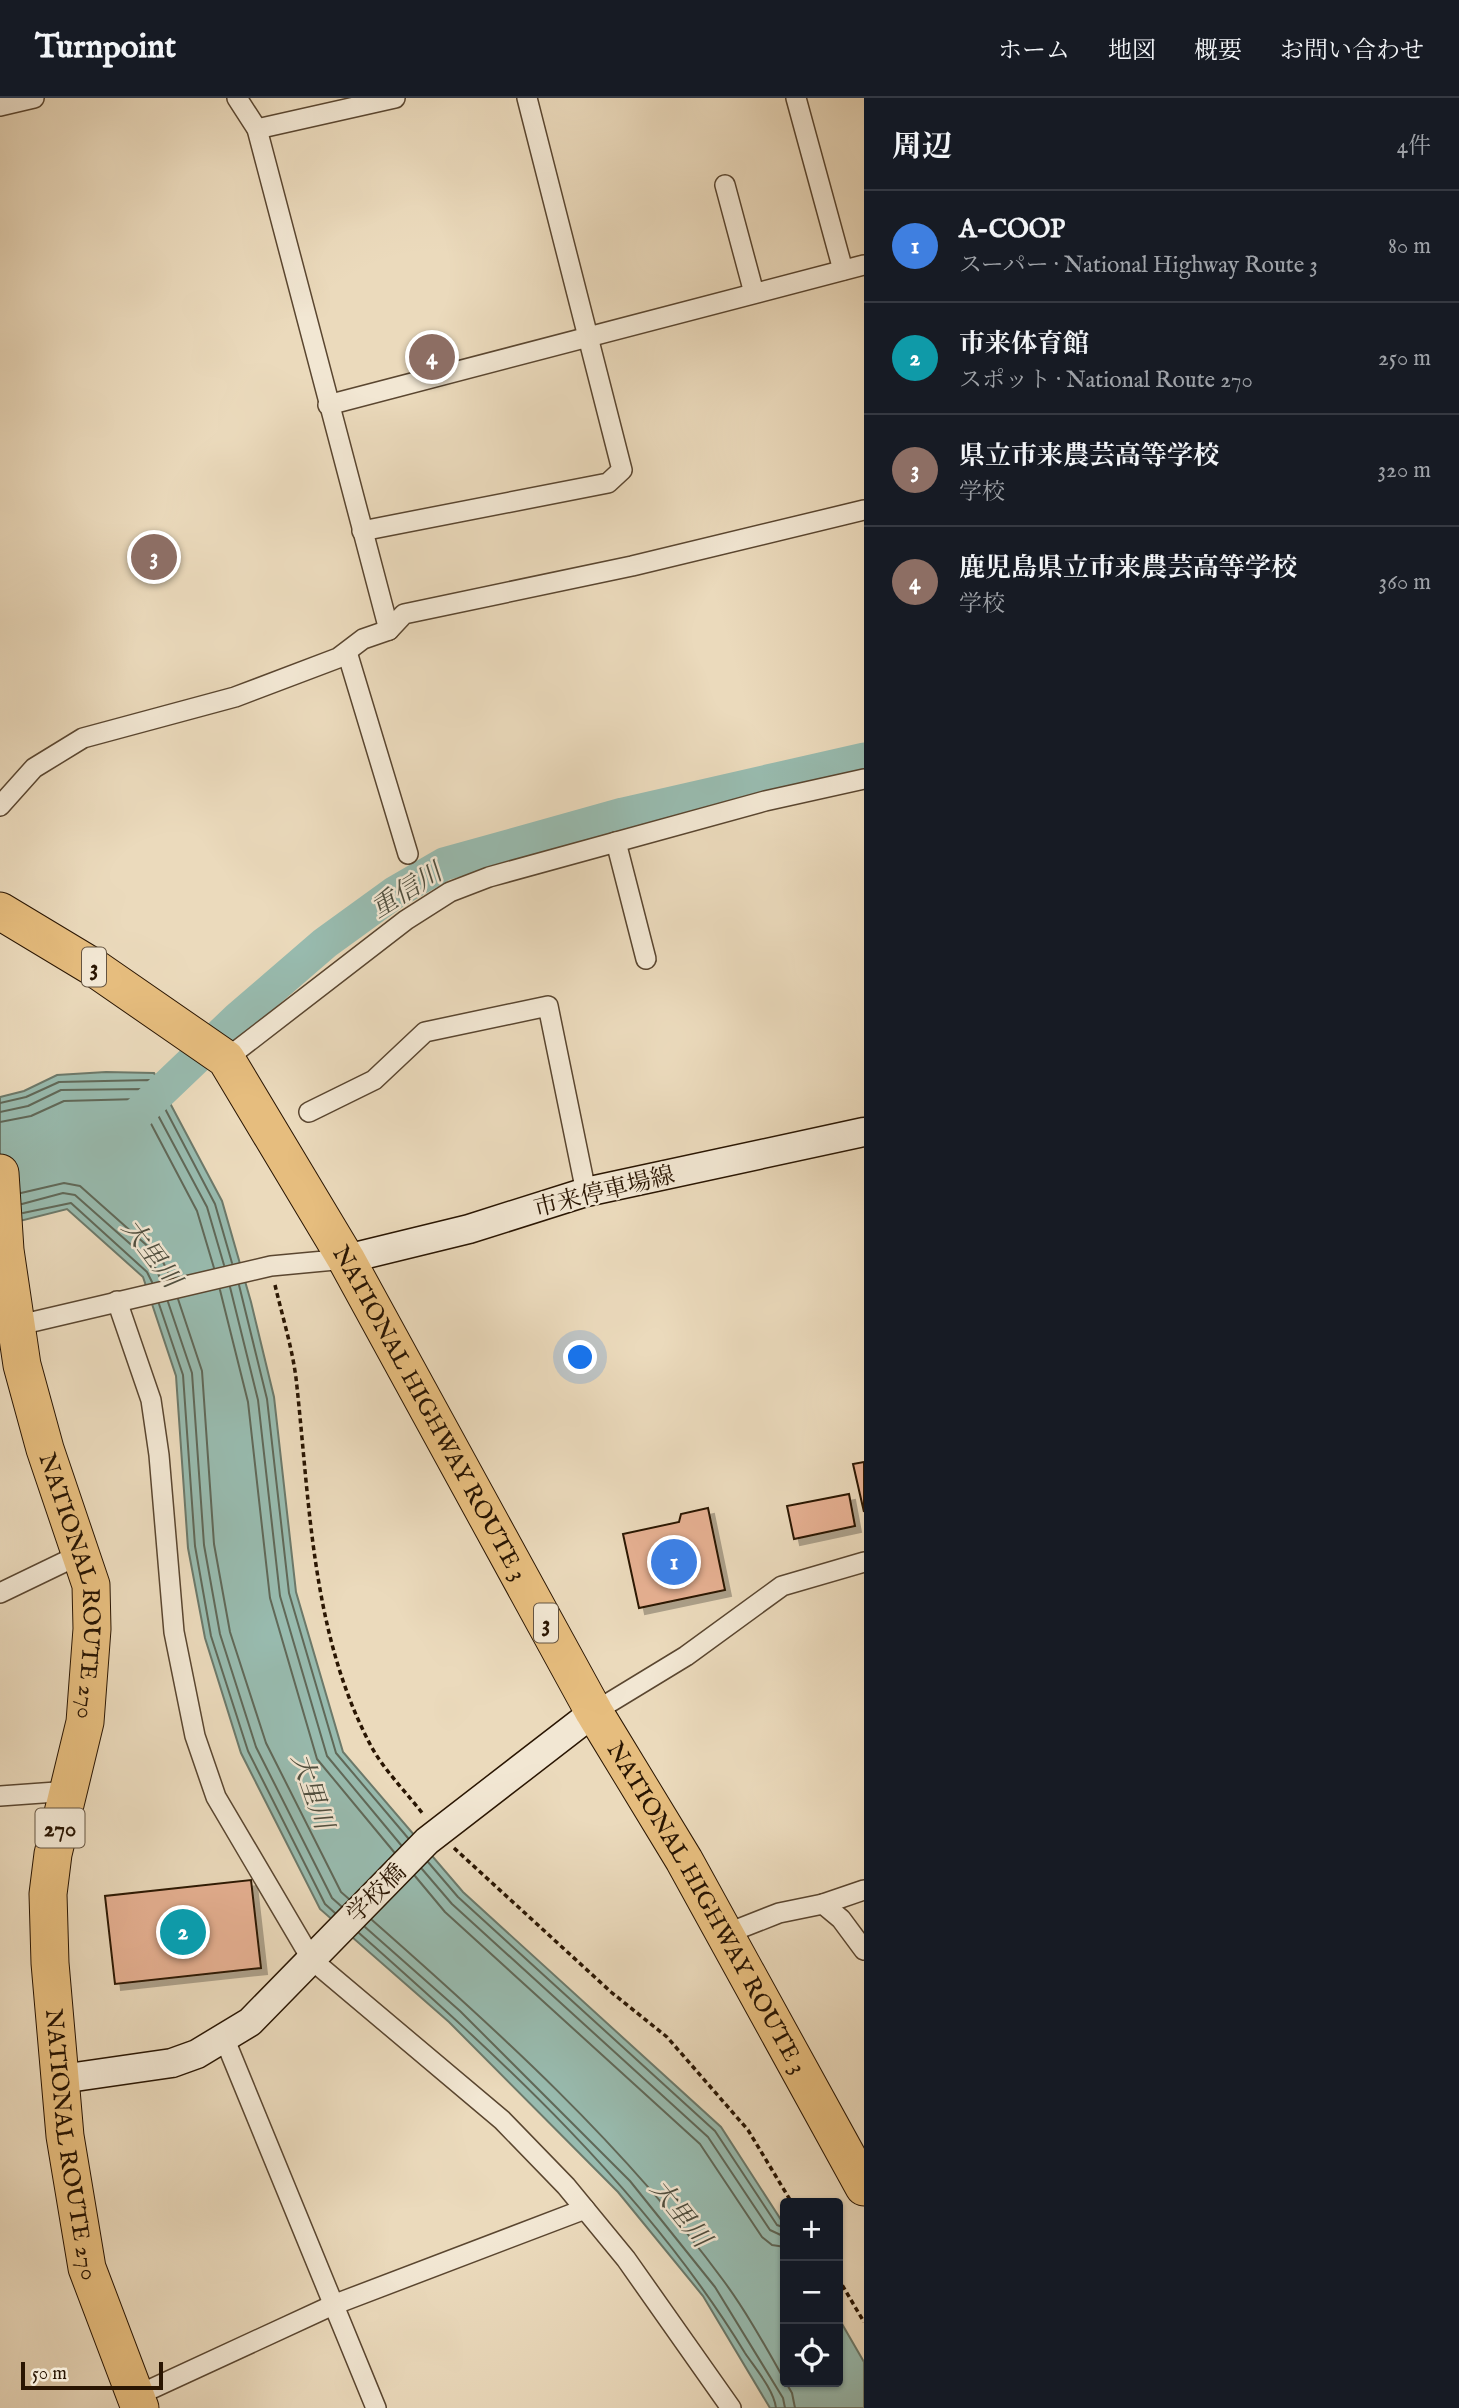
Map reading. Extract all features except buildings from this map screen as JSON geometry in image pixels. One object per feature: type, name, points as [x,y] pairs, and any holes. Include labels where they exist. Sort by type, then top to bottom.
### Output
[{"type":"highway","name":"NATIONAL HIGHWAY ROUTE 3","points":[[0,911],[93,967],[226,1059],[346,1259],[594,1712],[684,1860],[864,2187]]},
{"type":"highway","name":"NATIONAL ROUTE 270","points":[[0,1173],[5,1270],[30,1400],[91,1585],[90,1676],[85,1722],[53,1854],[48,1894],[50,1963],[69,2174],[87,2267],[138,2402]]},
{"type":"street","points":[[0,106],[34,98]]},
{"type":"street","points":[[237,98],[257,129],[389,630]]},
{"type":"street","points":[[257,129],[395,98]]},
{"type":"street","points":[[362,531],[608,483],[622,470],[527,98]]},
{"type":"street","points":[[796,98],[843,270]]},
{"type":"street","points":[[725,185],[754,293]]},
{"type":"street","points":[[328,405],[864,265]]},
{"type":"street","points":[[0,806],[34,768],[83,738],[235,697],[338,658],[363,639],[389,630],[404,614],[632,566],[864,510]]},
{"type":"street","points":[[347,652],[408,854]]},
{"type":"street","points":[[226,1059],[371,945],[450,892],[489,877],[765,801],[864,779]]},
{"type":"street","points":[[616,842],[646,959]]},
{"type":"street","points":[[309,1112],[374,1080],[425,1032],[548,1006],[586,1192]]},
{"type":"street","name":"市来停車場線","points":[[346,1259],[469,1229],[586,1192],[864,1132]]},
{"type":"street","points":[[15,1326],[265,1267],[346,1259]]},
{"type":"street","points":[[121,1300],[151,1400],[159,1455],[174,1632],[195,1736],[216,1797],[318,1952],[502,2120],[585,2209],[626,2259],[730,2408]]},
{"type":"street","points":[[0,1593],[82,1553]]},
{"type":"street","points":[[594,1712],[685,1656],[782,1586],[864,1562]]},
{"type":"street","name":"学校橋","points":[[61,2079],[172,2063],[225,2039],[250,2022],[433,1838],[594,1712]]},
{"type":"street","points":[[0,1796],[70,1791]]},
{"type":"street","points":[[723,1935],[779,1913],[823,1904],[864,1890]]},
{"type":"street","points":[[823,1904],[841,1919],[864,1950]]},
{"type":"street","points":[[225,2039],[376,2408]]},
{"type":"street","points":[[138,2402],[333,2305],[585,2209]]},
{"type":"path","points":[[265,1267],[295,1375],[309,1532],[324,1612],[350,1696],[372,1748],[433,1838],[611,1993],[667,2037],[748,2130],[789,2198]]},
{"type":"path","points":[[843,2286],[864,2322]]},
{"type":"water","name":"大里川","points":[[154,1073],[222,1201],[251,1302],[274,1397],[296,1592],[343,1752],[463,1892],[721,2127],[780,2218],[780,2387],[843,2387],[843,2326],[864,2362],[864,2408],[770,2408],[703,2296],[618,2192],[449,2022],[320,1909],[241,1753],[205,1638],[188,1548],[176,1376],[143,1277],[67,1209],[0,1226],[0,1097],[24,1091],[57,1075]]},
{"type":"waterway","name":"重信川","points":[[129,1122],[238,1018],[325,943],[394,893],[444,864],[623,814],[864,759]]},
{"type":"place","name":"鹿児島県立市来農芸高等学校","points":[[432,357]]},
{"type":"place","name":"県立市来農芸高等学校","points":[[154,557]]},
{"type":"place","name":"A-COOP","points":[[674,1562]]},
{"type":"place","name":"市来体育館","points":[[183,1932]]}]
